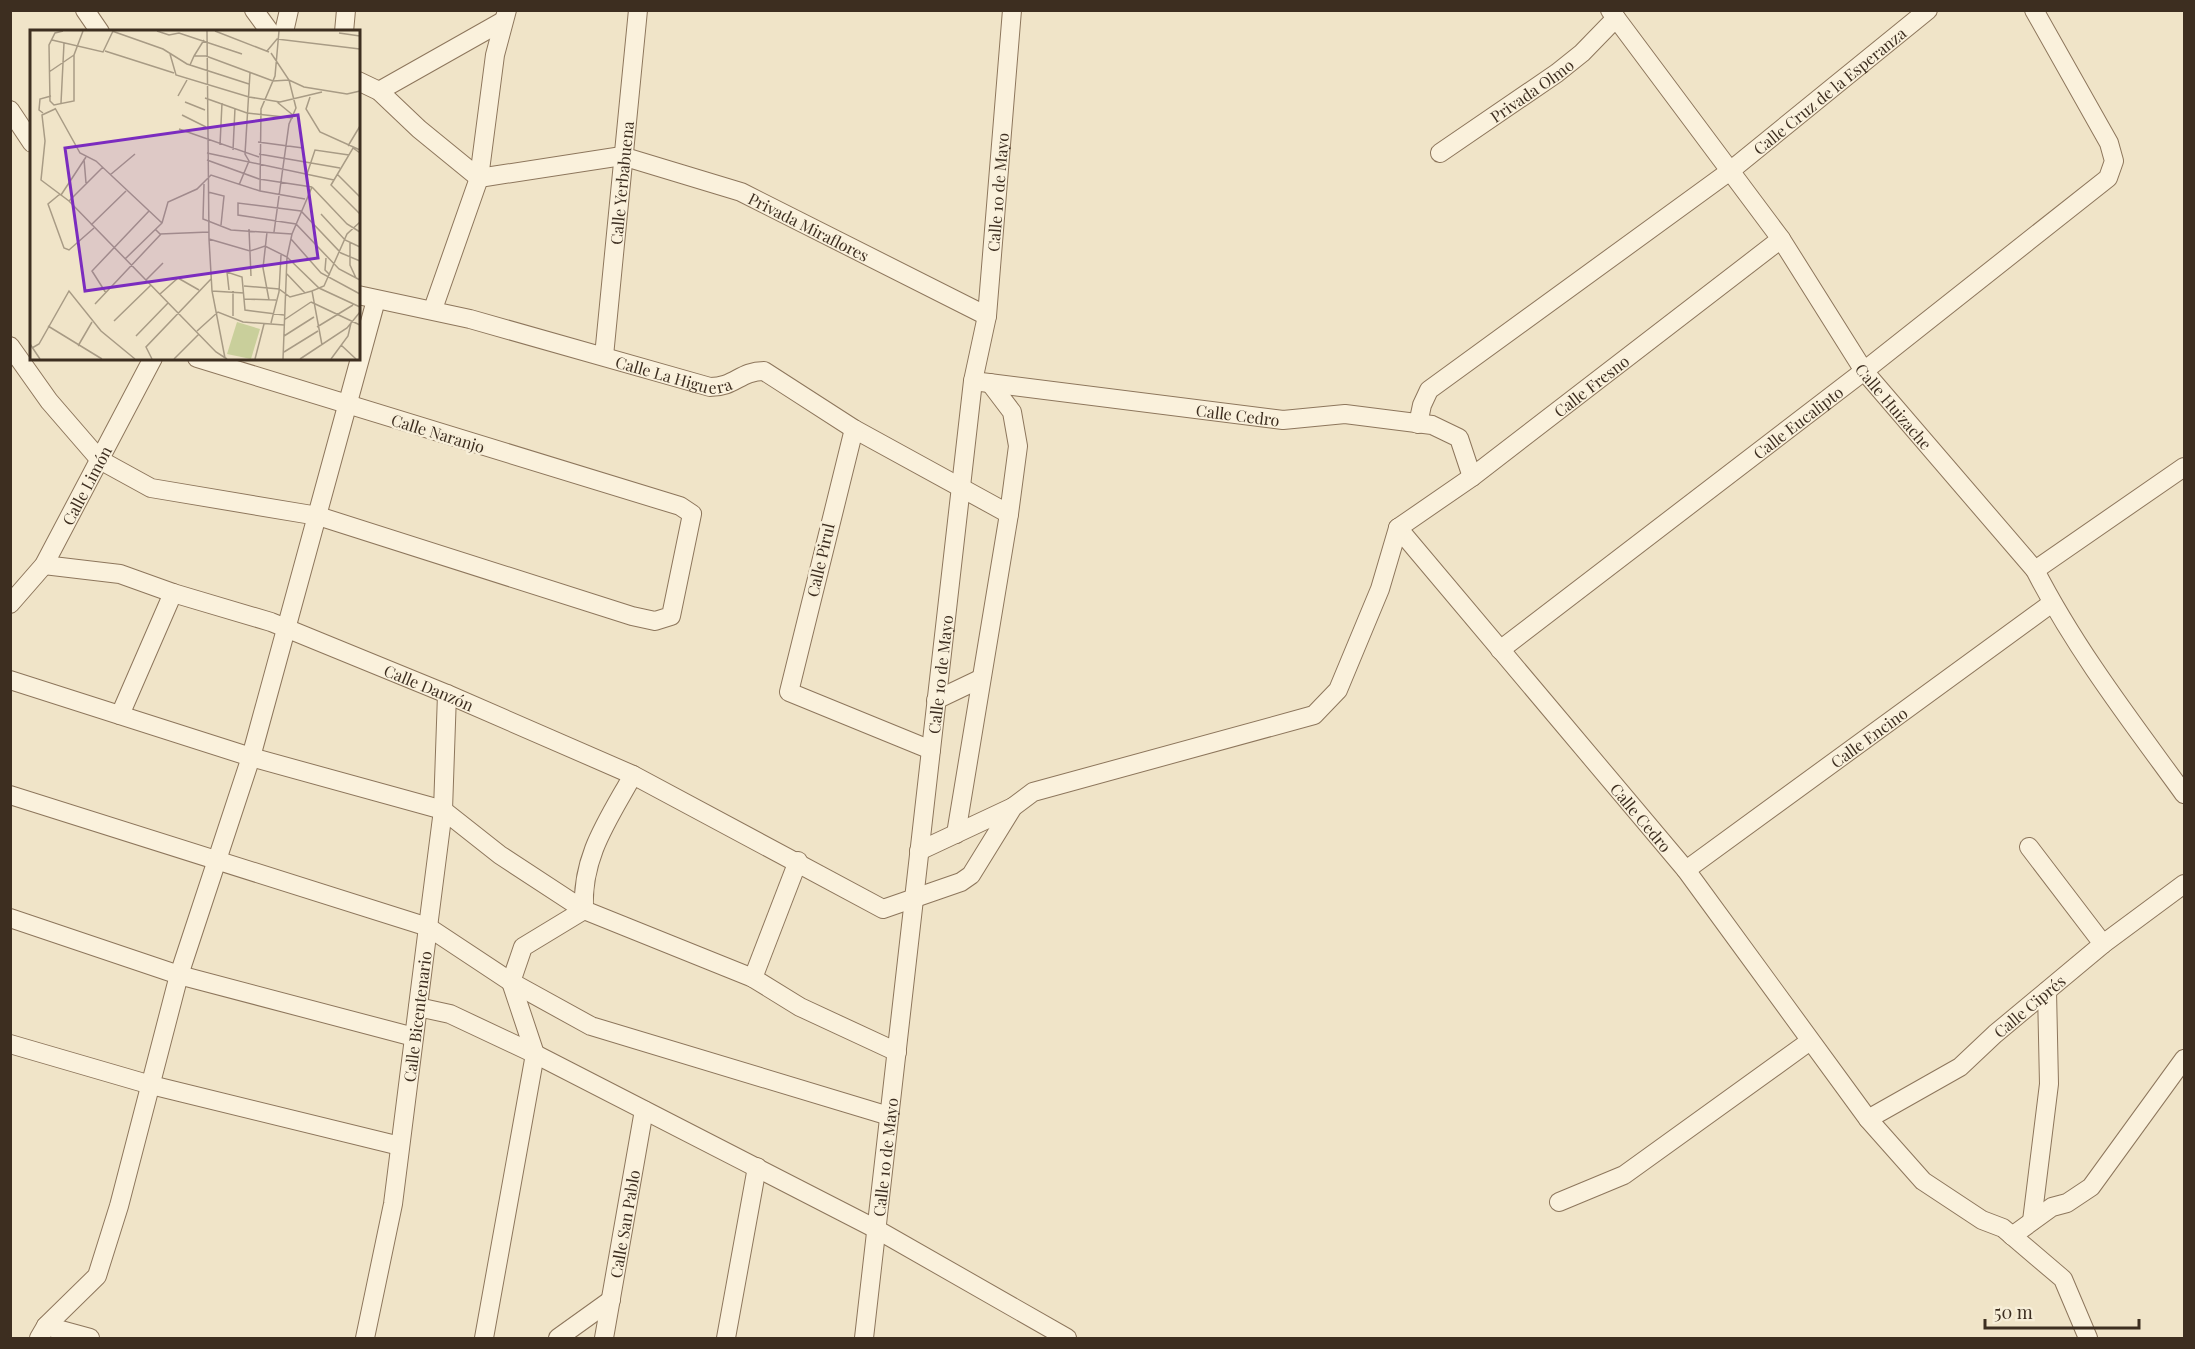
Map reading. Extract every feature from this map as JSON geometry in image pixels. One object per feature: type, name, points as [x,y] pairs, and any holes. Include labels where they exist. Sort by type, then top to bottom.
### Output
[{"type":"street","points":[[85,10],[99,30]]},
{"type":"street","points":[[254,10],[269,30]]},
{"type":"street","points":[[284,30],[289,10]]},
{"type":"street","points":[[344,30],[346,10]]},
{"type":"street","name":"Calle Yerbabuena","points":[[604,356],[638,10]]},
{"type":"street","name":"Calle 10 de Mayo","points":[[864,1338],[961,486],[981,382],[1012,10]]},
{"type":"street","name":"Calle Cruz de la Esperanza","points":[[1418,424],[1422,405],[1429,390],[1730,171],[1928,10]]},
{"type":"street","name":"Calle Eucalipto","points":[[1500,650],[1864,370],[2108,178],[2114,162],[2109,143],[2034,10]]},
{"type":"street","name":"Calle Huizache","points":[[1613,14],[1781,239],[1864,370],[2035,570],[2052,603],[2096,673],[2184,794]]},
{"type":"street","name":"Privada Olmo","points":[[1440,153],[1557,73],[1582,53],[1613,14]]},
{"type":"street","points":[[379,91],[505,16]]},
{"type":"street","points":[[433,309],[479,178],[495,55],[505,16]]},
{"type":"street","points":[[360,82],[379,91],[419,129],[479,178],[622,156]]},
{"type":"street","points":[[10,110],[30,140]]},
{"type":"street","name":"Privada Miraflores","points":[[622,156],[741,192],[987,316]]},
{"type":"street","name":"Calle Fresno","points":[[1398,528],[1472,477],[1781,239]]},
{"type":"street","points":[[360,335],[367,297]]},
{"type":"street","name":"Calle La Higuera","points":[[367,297],[433,309],[710,387],[726,387],[750,371],[764,371],[854,429],[1009,513]]},
{"type":"street","points":[[10,346],[49,401],[100,460],[152,488],[318,516]]},
{"type":"street","name":"Calle Limón","points":[[10,604],[44,565],[152,360]]},
{"type":"street","name":"Calle Naranjo","points":[[203,360],[680,506],[692,514],[671,616],[655,621],[318,516]]},
{"type":"street","points":[[43,1332],[97,1276],[119,1206],[179,975],[251,757],[318,516],[347,405],[355,360]]},
{"type":"street","points":[[956,834],[1018,446],[1012,412],[981,382]]},
{"type":"street","name":"Calle Cedro","points":[[981,382],[1282,420],[1345,414],[1432,425],[1459,438],[1472,477]]},
{"type":"street","name":"Calle Pirul","points":[[854,429],[789,692],[931,750]]},
{"type":"street","points":[[2035,570],[2184,468]]},
{"type":"street","points":[[919,851],[1013,807],[1033,792],[1314,714],[1338,690],[1380,589],[1398,528]]},
{"type":"street","name":"Calle Cedro","points":[[1398,528],[1686,870],[1868,1119],[1923,1181],[1982,1220],[2003,1228],[2063,1279],[2088,1338]]},
{"type":"street","name":"Calle Danzón","points":[[44,565],[120,574],[173,594],[285,628],[447,694],[633,775],[798,861],[883,909],[961,882],[971,875],[1013,807]]},
{"type":"street","points":[[120,715],[173,594]]},
{"type":"street","name":"Calle Encino","points":[[1686,870],[2052,603]]},
{"type":"street","points":[[936,700],[980,679]]},
{"type":"street","points":[[10,680],[251,757],[443,810],[500,855],[584,910],[753,978],[800,1007],[897,1052]]},
{"type":"street","name":"Calle Bicentenario","points":[[365,1338],[393,1204],[443,810],[447,694]]},
{"type":"street","points":[[584,910],[583,885],[595,843],[633,775]]},
{"type":"street","points":[[10,795],[428,927],[511,982],[591,1026],[889,1116]]},
{"type":"street","points":[[2029,847],[2103,944]]},
{"type":"street","points":[[753,978],[798,861]]},
{"type":"street","name":"Calle Ciprés","points":[[1868,1119],[1960,1067],[2103,944],[2184,884]]},
{"type":"street","points":[[484,1338],[535,1054],[511,982],[523,947],[584,910]]},
{"type":"street","points":[[10,918],[179,975],[414,1038]]},
{"type":"street","points":[[2032,1221],[2049,1084],[2046,991]]},
{"type":"street","points":[[418,1007],[450,1014],[535,1054],[876,1228],[1067,1338]]},
{"type":"street","points":[[1559,1202],[1593,1190],[1624,1175],[1810,1041]]},
{"type":"street","points":[[10,1044],[151,1085],[400,1146]]},
{"type":"street","points":[[2012,1236],[2052,1207],[2067,1203],[2091,1187],[2184,1059]]},
{"type":"street","name":"Calle San Pablo","points":[[604,1338],[644,1110]]},
{"type":"street","points":[[726,1338],[756,1167]]},
{"type":"street","points":[[558,1338],[611,1300]]},
{"type":"street","points":[[43,1332],[90,1338]]}]
